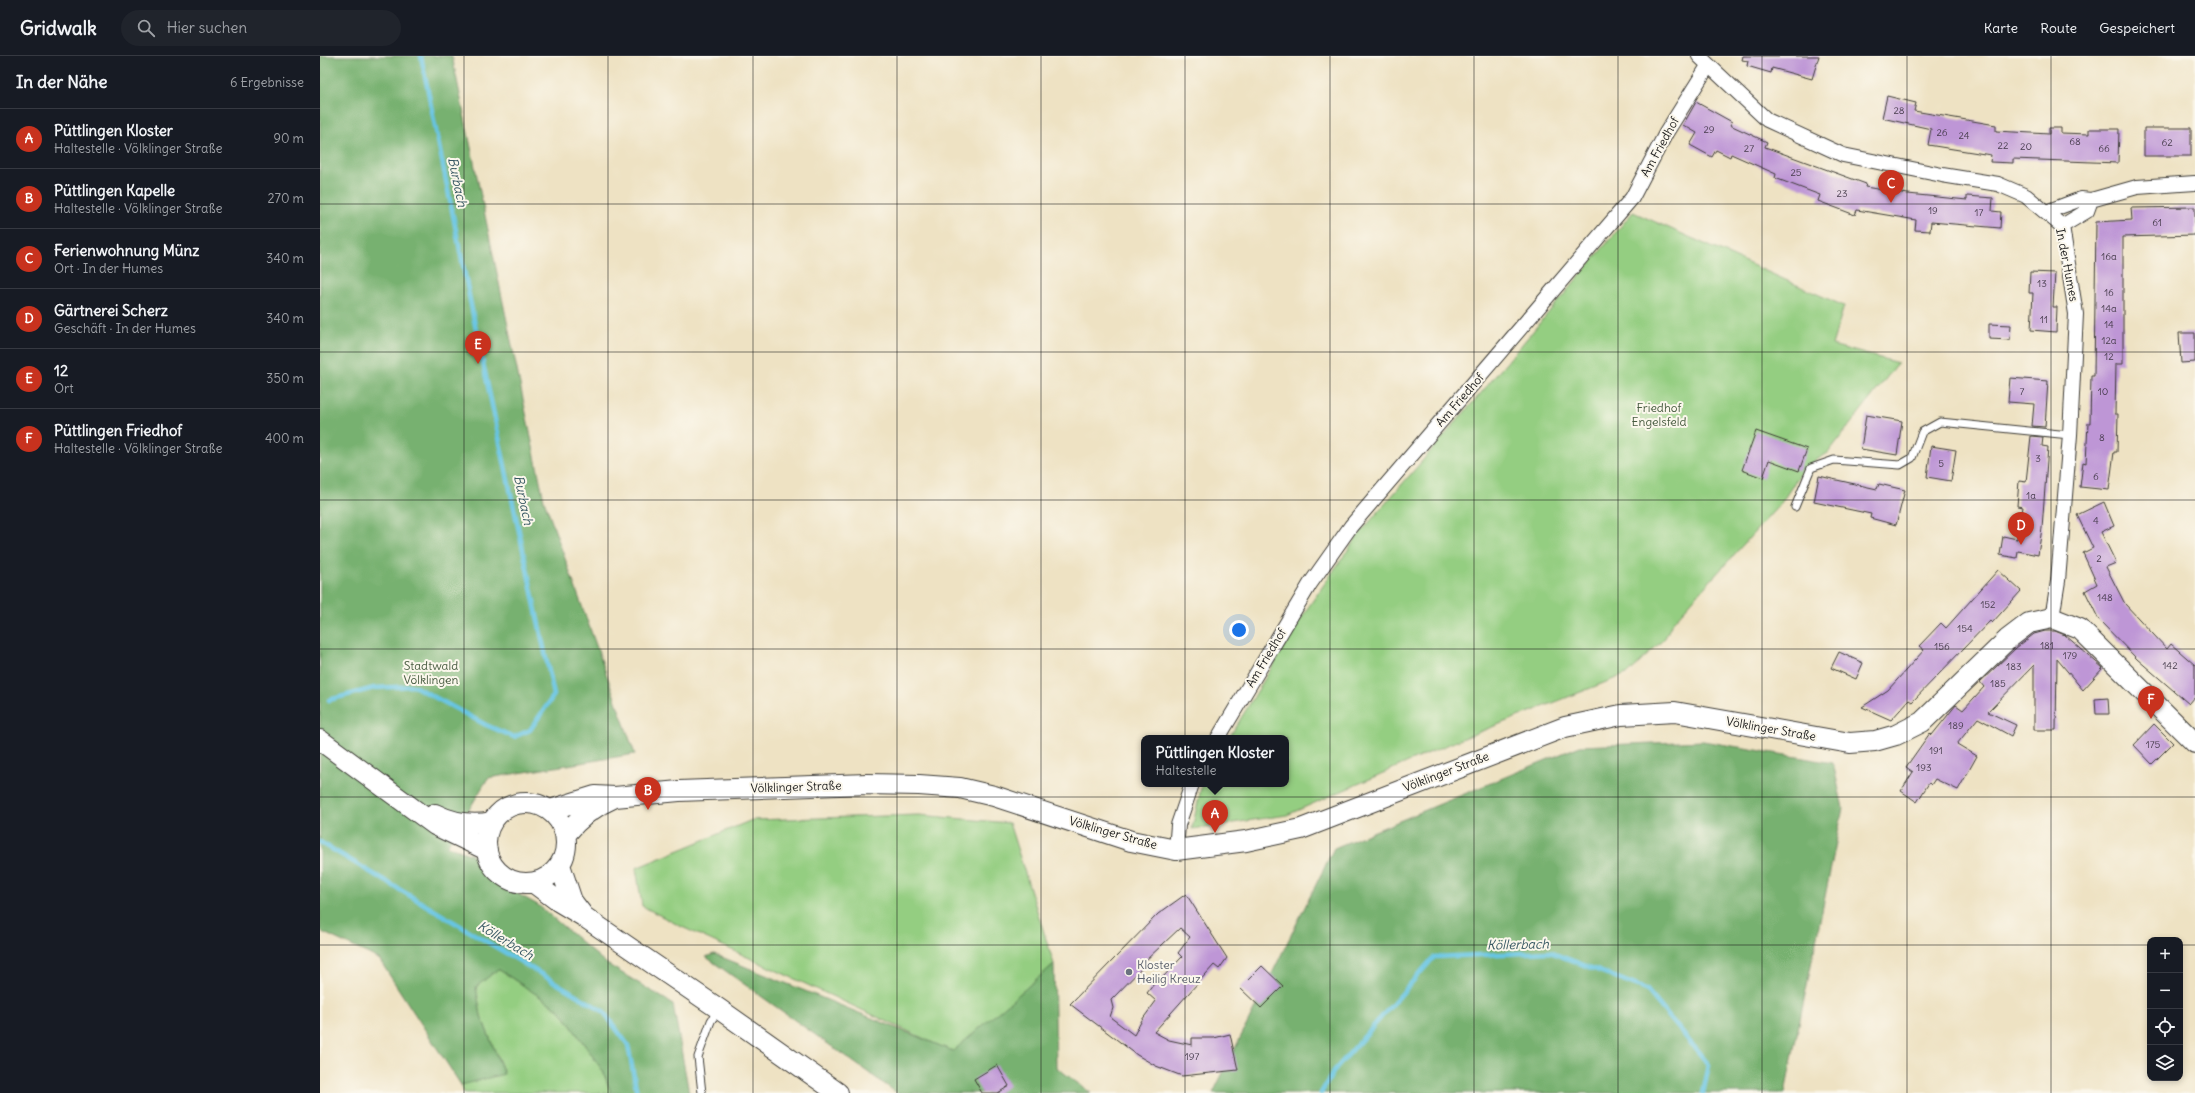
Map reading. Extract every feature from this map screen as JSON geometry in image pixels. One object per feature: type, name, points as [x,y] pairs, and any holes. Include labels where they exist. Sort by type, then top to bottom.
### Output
[{"type":"street","name":"In der Humes","points":[[1703,61],[1767,120],[1843,154],[1942,175],[1998,184],[2026,196],[2062,226],[2076,314],[2070,435],[2058,581],[2052,618]]},
{"type":"street","name":"Am Friedhof","points":[[1220,735],[1310,584],[1351,526],[1632,198],[1703,61]]},
{"type":"street","points":[[2046,212],[2081,199],[2091,200],[2137,187],[2195,183]]},
{"type":"street","points":[[2062,226],[2087,211],[2091,200]]},
{"type":"street","points":[[2052,618],[2080,629],[2195,743]]},
{"type":"street","name":"Völklinger Straße","points":[[550,810],[595,796],[615,797],[678,791],[867,784],[960,788],[994,796],[1131,840],[1176,850],[1246,841],[1301,829],[1565,727],[1621,715],[1676,712],[1850,743],[1875,741],[1896,735],[1922,722],[2008,639],[2029,623],[2052,618]]},
{"type":"street","points":[[320,740],[435,825],[487,850]]},
{"type":"street","points":[[1176,850],[1178,824],[1191,787]]},
{"type":"street","points":[[393,795],[454,821],[472,824],[492,822]]},
{"type":"street","name":"Völklinger Straße","points":[[566,834],[581,818],[598,804],[615,797]]},
{"type":"street","points":[[522,803],[531,803],[550,810],[560,821],[566,834],[566,851],[560,865],[553,874],[534,883],[522,883],[504,876],[491,863],[487,850],[486,840],[492,822],[506,808],[522,803]]},
{"type":"street","points":[[560,865],[572,901],[583,916]]},
{"type":"street","points":[[534,883],[558,901],[583,916],[719,1009],[838,1093]]},
{"type":"lane","points":[[1795,507],[1811,468],[1834,460],[1900,465],[1912,458],[1922,432],[1940,422],[2070,435]]},
{"type":"lane","points":[[702,1093],[698,1057],[711,1021],[719,1009]]},
{"type":"green space","name":"Stadtwald Völklingen","points":[[320,56],[452,56],[544,500],[635,754],[488,778],[447,846],[478,857],[487,877],[538,905],[607,964],[673,1004],[689,1093],[611,1093],[603,1071],[560,1010],[498,969],[476,987],[481,1016],[504,1074],[461,1085],[379,959],[320,931]]},
{"type":"green space","name":"Friedhof Engelsfeld","points":[[1633,212],[1844,306],[1832,345],[1898,363],[1828,453],[1805,467],[1781,503],[1672,623],[1665,638],[1629,673],[1454,742],[1287,815],[1192,829],[1201,787],[1289,787],[1289,735],[1231,735],[1307,609],[1359,534],[1481,393]]},
{"type":"green space","points":[[1703,741],[1833,763],[1843,808],[1785,1093],[1213,1093],[1334,848],[1580,746]]},
{"type":"green space","points":[[919,815],[1009,823],[1054,964],[953,1052],[680,926],[642,906],[636,868],[752,820]]},
{"type":"green space","points":[[714,954],[953,1051],[1054,964],[1056,1067],[1091,1093],[897,1093],[706,957]]},
{"type":"green space","points":[[498,969],[560,1010],[603,1071],[611,1093],[464,1093],[461,1085],[504,1073],[481,1016],[476,987]]},
{"type":"building","points":[[1743,56],[1819,56],[1812,79],[1772,68],[1771,73],[1747,66],[1748,61],[1742,60]]},
{"type":"building","points":[[1887,96],[1916,103],[1914,111],[1996,125],[1996,131],[2049,134],[2049,128],[2061,128],[2061,133],[2089,134],[2089,129],[2119,129],[2118,163],[2013,159],[2013,163],[1990,162],[1991,155],[1928,145],[1931,129],[1882,118]]},
{"type":"building","points":[[1696,102],[1732,122],[1730,125],[1767,142],[1765,147],[1866,184],[1865,187],[1908,194],[1967,200],[1967,196],[1993,198],[1992,211],[2001,212],[2000,228],[1931,222],[1930,231],[1915,230],[1916,220],[1857,210],[1855,215],[1818,201],[1820,195],[1775,178],[1776,174],[1731,154],[1730,157],[1716,150],[1712,157],[1690,145],[1697,133],[1683,125]]},
{"type":"building","points":[[2144,128],[2191,128],[2191,156],[2144,156]]},
{"type":"building","points":[[2195,207],[2195,235],[2123,237],[2123,364],[2116,364],[2115,414],[2118,414],[2117,452],[2114,452],[2109,490],[2080,487],[2083,462],[2086,463],[2088,423],[2090,423],[2091,376],[2094,376],[2096,222],[2132,220],[2131,208]]},
{"type":"building","points":[[2030,272],[2055,273],[2053,307],[2057,307],[2056,332],[2031,330],[2033,293],[2029,293]]},
{"type":"building","points":[[1989,324],[2011,325],[2010,340],[1989,339]]},
{"type":"building","points":[[2179,333],[2195,333],[2195,362],[2181,363]]},
{"type":"building","points":[[2010,378],[2048,381],[2045,427],[2032,426],[2034,404],[2008,402]]},
{"type":"building","points":[[1866,415],[1902,421],[1897,455],[1861,449]]},
{"type":"building","points":[[1756,431],[1807,449],[1799,471],[1769,460],[1763,478],[1742,470]]},
{"type":"building","points":[[2031,436],[2043,437],[2042,446],[2048,447],[2042,528],[2038,555],[2018,551],[2017,558],[2000,555],[2003,536],[2017,539],[2023,507],[2017,506],[2019,481],[2026,482]]},
{"type":"building","points":[[1931,446],[1956,450],[1951,481],[1927,477]]},
{"type":"building","points":[[1819,476],[1877,489],[1879,484],[1905,490],[1896,525],[1870,518],[1871,514],[1814,502]]},
{"type":"building","points":[[2104,502],[2114,526],[2101,532],[2116,563],[2106,567],[2125,604],[2167,649],[2171,644],[2195,665],[2195,697],[2189,704],[2137,659],[2099,620],[2085,591],[2097,584],[2083,553],[2093,548],[2077,515]]},
{"type":"building","points":[[1998,570],[2021,591],[1992,623],[1990,621],[1912,702],[1909,700],[1891,720],[1862,707],[1888,690],[1924,650],[1919,646],[1941,623],[1946,628]]},
{"type":"building","points":[[2045,631],[2055,631],[2065,635],[2103,668],[2083,690],[2057,659],[2056,730],[2034,730],[2034,665],[1988,712],[2016,725],[2011,736],[1978,718],[1957,744],[1977,756],[1958,790],[1935,779],[1931,785],[1929,783],[1917,802],[1901,791],[1913,772],[1906,767],[1930,733],[1932,735],[1956,705],[1963,710],[1984,687],[1980,682],[2016,648],[2034,634]]},
{"type":"building","points":[[1839,652],[1863,663],[1856,679],[1831,668]]},
{"type":"building","points":[[2108,698],[2109,714],[2096,714],[2095,699]]},
{"type":"building","points":[[2154,724],[2173,743],[2152,764],[2134,745]]},
{"type":"building","name":"Kloster Heilig Kreuz","points":[[1186,894],[1227,958],[1219,969],[1214,965],[1154,1032],[1169,1040],[1192,1045],[1192,1038],[1214,1038],[1230,1034],[1238,1070],[1182,1076],[1156,1066],[1137,1055],[1070,1004],[1158,914]],"holes":[[[1180,928],[1190,937],[1178,953],[1182,957],[1162,978],[1160,976],[1147,993],[1156,1001],[1142,1020],[1134,1035],[1110,1017],[1113,1008],[1111,1000],[1147,963],[1145,961]]]},
{"type":"building","points":[[1262,966],[1283,986],[1261,1008],[1240,988]]},
{"type":"building","points":[[997,1065],[1009,1086],[998,1093],[982,1093],[974,1079]]},
{"type":"waterway","name":"Burbach","points":[[329,700],[374,688],[414,686],[486,725],[514,737],[530,730],[554,695],[477,335],[421,56]]},
{"type":"waterway","name":"Köllerbach","points":[[320,842],[603,1011],[628,1045],[637,1093]]},
{"type":"waterway","name":"Köllerbach","points":[[1321,1093],[1334,1071],[1434,957],[1550,952],[1646,989],[1709,1065],[1703,1093]]},
{"type":"place","name":"Ferienwohnung Münz","points":[[1891,203]]},
{"type":"place","name":"12","points":[[478,364]]},
{"type":"place","name":"Gärtnerei Scherz","points":[[2021,545]]},
{"type":"place","name":"Püttlingen Friedhof","points":[[2151,719]]},
{"type":"place","name":"Püttlingen Kapelle","points":[[648,810]]},
{"type":"place","name":"Püttlingen Kloster","points":[[1215,833]]},
{"type":"place","name":"Kloster Heilig Kreuz","points":[[1129,972]]}]
